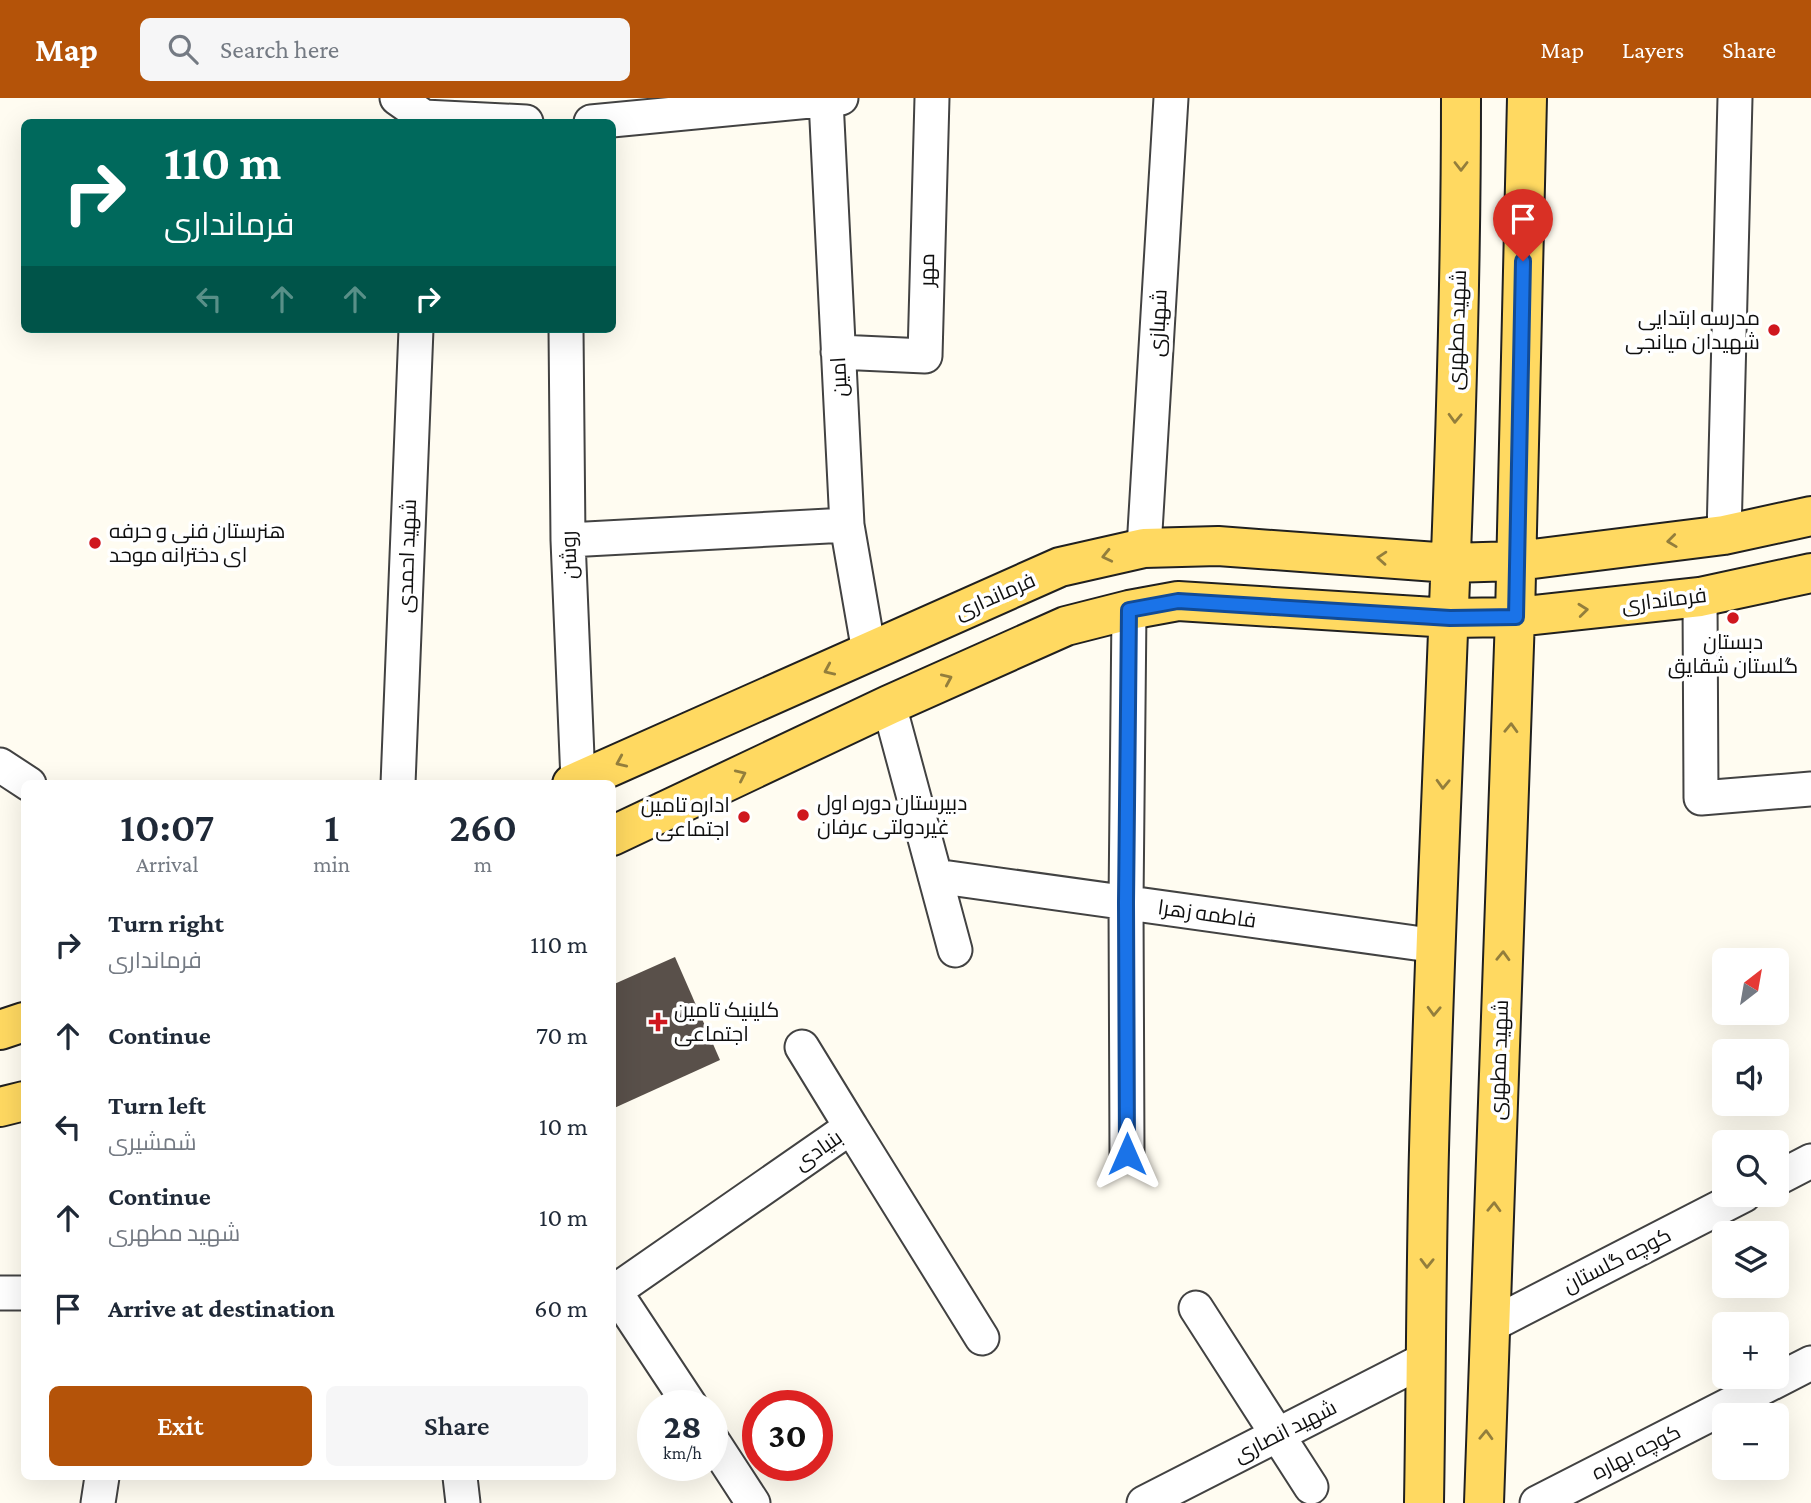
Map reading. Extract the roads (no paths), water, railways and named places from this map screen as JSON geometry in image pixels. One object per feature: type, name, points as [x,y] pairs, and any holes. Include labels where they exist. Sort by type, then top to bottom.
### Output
[{"type":"main road","name":"شهید مطهری","points":[[1450,618],[1461,202],[1461,98]]},
{"type":"main road","points":[[1527,98],[1517,561],[1724,535],[1811,516]]},
{"type":"main road","name":"فرمانداری","points":[[582,780],[1060,567],[1144,548],[1218,546],[1450,562],[1517,561]]},
{"type":"main road","name":"شهید مطهری","points":[[1484,1503],[1517,561]]},
{"type":"main road","name":"فرمانداری","points":[[1450,618],[1516,617],[1700,597],[1811,573]]},
{"type":"main road","points":[[616,834],[889,705],[1066,626],[1178,601],[1450,618],[1429,1150],[1424,1503]]},
{"type":"main road","points":[[869,652],[889,705]]},
{"type":"main road","points":[[0,1030],[21,1023]]},
{"type":"main road","points":[[0,1107],[21,1102]]},
{"type":"street","points":[[397,98],[424,112],[495,119]]},
{"type":"street","name":"مهر","points":[[838,352],[925,356],[932,98]]},
{"type":"street","name":"شهبازی","points":[[1144,548],[1171,98]]},
{"type":"street","points":[[1724,535],[1735,98]]},
{"type":"street","points":[[601,119],[641,108],[833,99]]},
{"type":"street","name":"امین","points":[[833,99],[838,352],[847,525],[869,652]]},
{"type":"street","name":"شهید احمدی","points":[[398,780],[416,333]]},
{"type":"street","name":"روشن","points":[[566,333],[568,540],[575,780]]},
{"type":"street","points":[[568,540],[847,525]]},
{"type":"street","points":[[1700,597],[1701,798],[1811,789]]},
{"type":"street","points":[[1127,1154],[1129,610]]},
{"type":"street","points":[[889,705],[954,950]]},
{"type":"street","points":[[0,765],[23,780]]},
{"type":"street","name":"فاطمه زهرا","points":[[935,876],[1437,946]]},
{"type":"street","points":[[802,1046],[851,1127]]},
{"type":"street","name":"بنیادی","points":[[616,1288],[851,1127],[982,1338]]},
{"type":"street","points":[[1789,1172],[1811,1161]]},
{"type":"street","name":"کوچه گلستان","points":[[1489,1326],[1721,1207]]},
{"type":"street","points":[[616,1292],[680,1390]]},
{"type":"street","points":[[0,1293],[21,1293]]},
{"type":"street","points":[[1196,1308],[1311,1487]]},
{"type":"street","name":"شهید انصاری","points":[[1144,1503],[1426,1359]]},
{"type":"street","name":"کوچه بهاره","points":[[1537,1503],[1811,1363]]},
{"type":"street","points":[[728,1465],[753,1503]]},
{"type":"street","points":[[98,1503],[102,1480]]},
{"type":"place","name":"مدرسه ابتدایی شهیدان میانجی","points":[[1774,330]]},
{"type":"place","name":"هنرستان فنی و حرفه ای دخترانه موحد","points":[[95,543]]},
{"type":"place","name":"دبستان گلستان شقایق","points":[[1733,618]]},
{"type":"place","name":"دبیرستان دوره اول غیردولتی عرفان","points":[[803,815]]},
{"type":"place","name":"اداره تامین اجتماعی","points":[[744,817]]},
{"type":"place","name":"کلینیک تامین اجتماعی","points":[[658,1022]]}]
